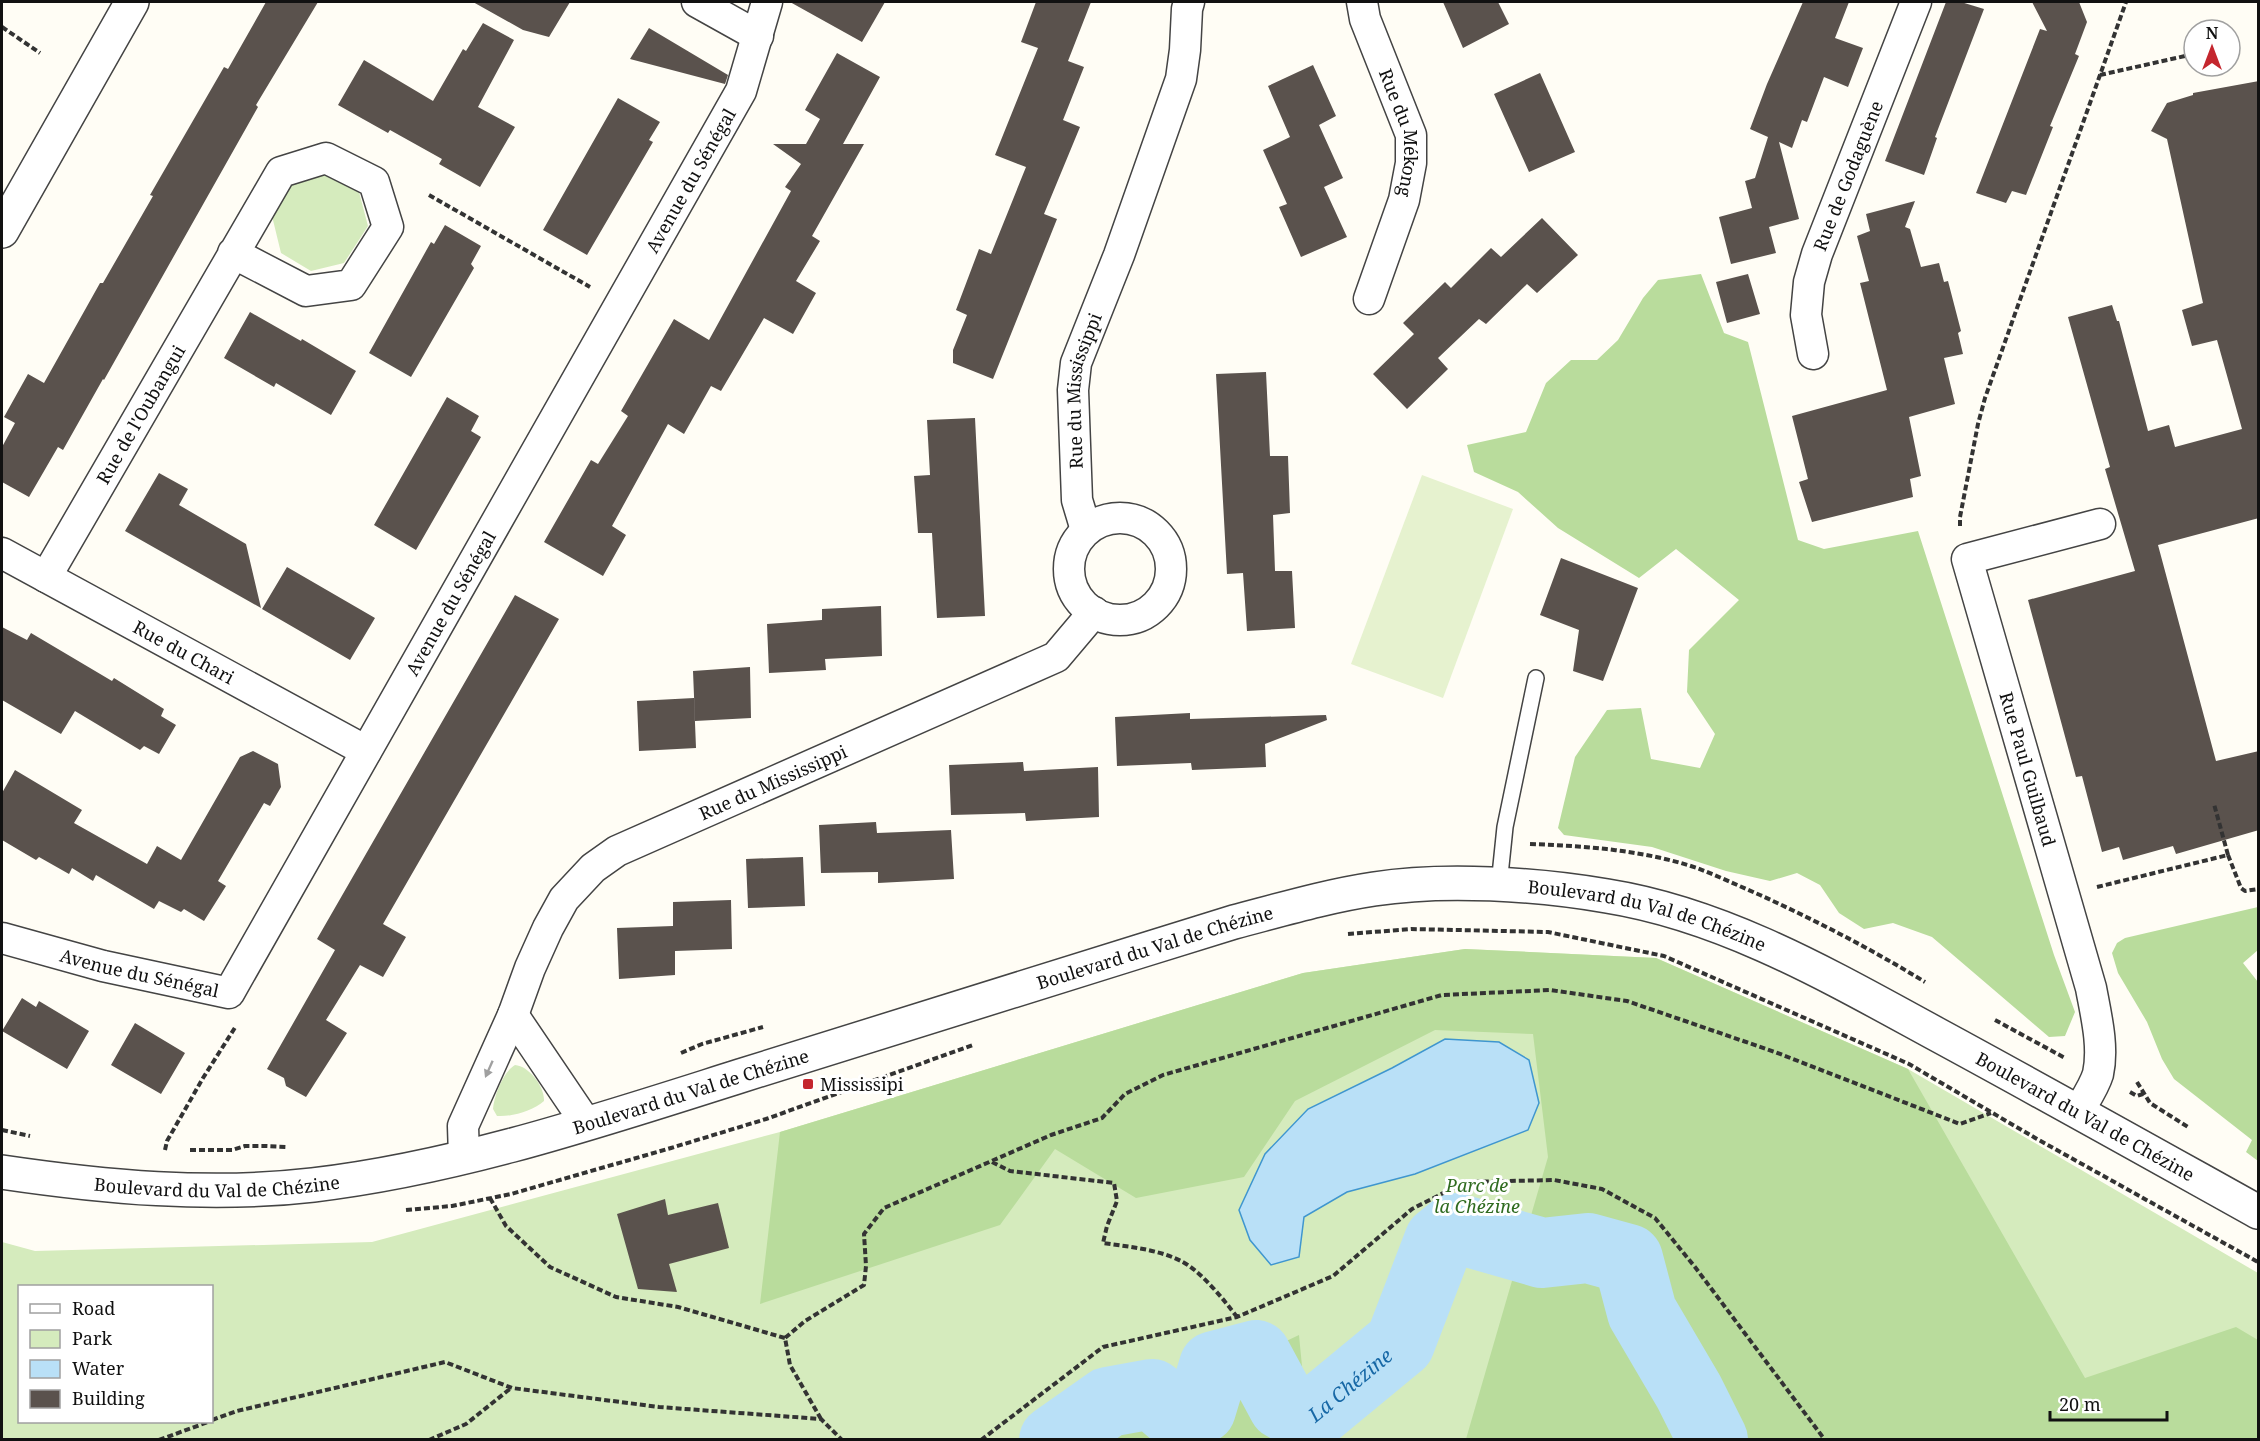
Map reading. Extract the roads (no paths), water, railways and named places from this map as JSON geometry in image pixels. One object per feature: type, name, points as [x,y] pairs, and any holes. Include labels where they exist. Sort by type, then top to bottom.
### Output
[{"type":"street","points":[[2,231],[132,2]]},
{"type":"street","points":[[697,2],[758,36]]},
{"type":"street","name":"Avenue du Sénégal","points":[[2,938],[104,966],[229,993],[741,91],[767,2]]},
{"type":"street","name":"Rue du Mississippi","points":[[1086,530],[1077,500],[1073,390],[1076,363],[1119,255],[1181,79],[1187,9],[1190,2]]},
{"type":"street","name":"Rue du Mékong","points":[[1362,2],[1365,19],[1411,135],[1411,163],[1404,200],[1369,299]]},
{"type":"street","name":"Rue de Godaguène","points":[[1813,354],[1806,315],[1809,282],[1817,254],[1916,2]]},
{"type":"street","name":"Rue de l'Oubangui","points":[[46,577],[233,253],[281,172],[326,158],[374,182],[388,227],[351,285],[306,291],[233,253]]},
{"type":"street","points":[[1123,517],[1147,525],[1159,535],[1168,551],[1171,573],[1163,596],[1154,607],[1140,616],[1123,620],[1108,618],[1082,603],[1072,586],[1069,564],[1077,539],[1086,530],[1108,518],[1123,517]]},
{"type":"street","name":"Rue Paul Guilbaud","points":[[2078,1112],[2094,1084],[2098,1069],[2097,1028],[2091,988],[1967,559],[2100,524]]},
{"type":"street","name":"Rue du Chari","points":[[2,552],[366,751]]},
{"type":"street","name":"Rue du Mississippi","points":[[465,1157],[463,1125],[513,1015],[530,968],[564,899],[592,868],[617,851],[1056,657],[1094,612]]},
{"type":"street","name":"Boulevard du Val de Chézine","points":[[2,1172],[66,1182],[133,1188],[250,1190],[311,1186],[394,1174],[586,1123],[1257,916],[1325,898],[1376,889],[1433,885],[1500,885],[1608,896],[1692,917],[1771,947],[1862,994],[2259,1212]]},
{"type":"street","points":[[513,1015],[586,1123]]},
{"type":"lane","points":[[1500,885],[1505,827],[1536,678]]},
{"type":"water","points":[[1445,1039],[1499,1042],[1529,1060],[1539,1103],[1528,1130],[1415,1174],[1347,1192],[1304,1217],[1299,1257],[1271,1265],[1250,1240],[1239,1210],[1265,1154],[1308,1109]]},
{"type":"waterway","name":"La Chézine","points":[[1054,1440],[1108,1402],[1152,1394],[1172,1411],[1201,1409],[1214,1366],[1256,1355],[1283,1405],[1308,1419],[1400,1343],[1439,1241],[1455,1228],[1542,1253],[1588,1248],[1628,1259],[1642,1312],[1689,1392],[1713,1440]]},
{"type":"place","name":"Mississipi","points":[[808,1084]]},
{"type":"park label","name":"Parc de la Chézine","points":[[1477,1195]]}]
